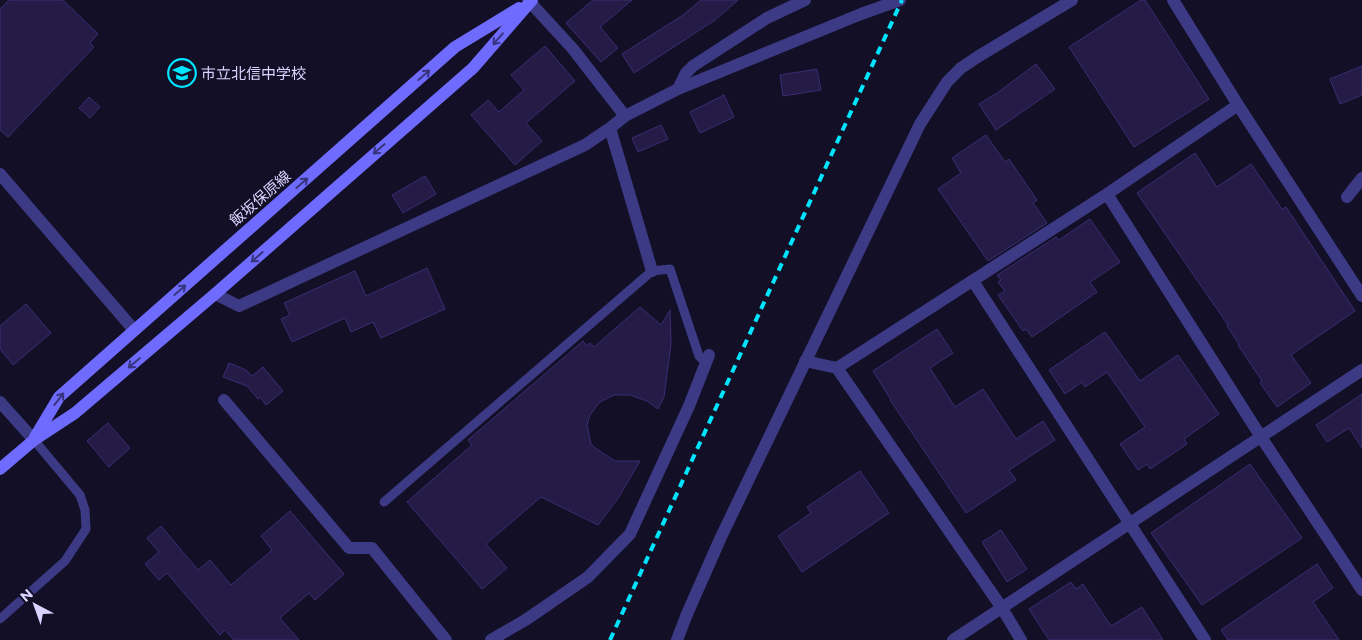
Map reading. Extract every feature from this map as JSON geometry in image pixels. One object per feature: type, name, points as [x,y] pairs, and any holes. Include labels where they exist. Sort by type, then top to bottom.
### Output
[{"type":"main road","name":"飯坂保原線","points":[[0,469],[34,440],[75,413],[215,294],[473,68],[530,1]]},
{"type":"main road","name":"飯坂保原線","points":[[34,440],[59,397],[134,330],[455,48],[530,1]]},
{"type":"street","points":[[678,89],[686,73],[693,66],[767,18],[805,0]]},
{"type":"street","points":[[215,294],[238,306],[585,145],[625,116],[678,89],[861,14],[900,0]]},
{"type":"street","points":[[677,640],[686,614],[721,536],[920,124],[947,82],[961,68],[1072,0]]},
{"type":"street","points":[[1173,0],[1238,105],[1362,296]]},
{"type":"street","points":[[530,1],[573,49],[625,116]]},
{"type":"street","points":[[837,368],[1108,194],[1238,105]]},
{"type":"street","points":[[610,128],[652,271]]},
{"type":"street","points":[[0,174],[134,330]]},
{"type":"street","points":[[1347,197],[1362,178]]},
{"type":"street","points":[[1108,194],[1261,437],[1362,590]]},
{"type":"street","points":[[973,281],[1205,640]]},
{"type":"street","points":[[491,640],[527,619],[588,577],[630,534],[690,406],[708,359]]},
{"type":"street","points":[[805,361],[837,368],[1002,608],[1021,640]]},
{"type":"street","points":[[953,640],[1362,370]]},
{"type":"street","points":[[224,400],[349,548],[372,548],[446,640]]},
{"type":"street","points":[[0,402],[34,440]]},
{"type":"lane","points":[[384,502],[652,271],[670,269],[699,356],[708,359]]},
{"type":"lane","points":[[0,619],[65,561],[86,530],[85,510],[80,495],[34,440]]},
{"type":"building","points":[[9,0],[63,0],[98,34],[90,43],[94,47],[8,137],[0,130],[0,9]]},
{"type":"building","points":[[593,0],[632,0],[600,27],[618,48],[601,62],[566,23]]},
{"type":"building","points":[[701,0],[738,0],[715,20],[634,73],[622,54],[683,15]]},
{"type":"building","points":[[1141,0],[1145,0],[1209,99],[1134,147],[1069,47]]},
{"type":"building","points":[[545,46],[575,81],[526,123],[542,141],[515,165],[471,115],[488,100],[499,112],[524,90],[511,75]]},
{"type":"building","points":[[1036,64],[1055,89],[996,130],[979,104]]},
{"type":"building","points":[[1362,66],[1362,95],[1340,104],[1330,79]]},
{"type":"building","points":[[817,69],[821,90],[783,96],[780,75]]},
{"type":"building","points":[[724,95],[734,117],[700,133],[690,112]]},
{"type":"building","points":[[89,97],[100,107],[90,118],[79,108]]},
{"type":"building","points":[[661,125],[668,139],[638,152],[632,138]]},
{"type":"building","points":[[986,135],[1005,162],[1009,159],[1037,200],[1033,203],[1047,223],[988,261],[938,189],[961,173],[952,158]]},
{"type":"building","points":[[1195,153],[1217,187],[1251,164],[1282,209],[1286,207],[1355,311],[1291,355],[1311,383],[1277,407],[1260,383],[1262,381],[1238,345],[1228,325],[1137,193]]},
{"type":"building","points":[[425,176],[436,194],[403,213],[392,195]]},
{"type":"building","points":[[1090,219],[1120,262],[1090,282],[1097,292],[1032,337],[1026,329],[1023,331],[998,295],[1005,291],[998,282],[1001,280],[997,275],[1056,237],[1059,240]]},
{"type":"building","points":[[427,268],[445,309],[381,338],[373,322],[351,332],[345,318],[292,342],[281,319],[290,315],[284,303],[355,271],[366,296]]},
{"type":"building","points":[[26,304],[51,333],[13,365],[0,349],[0,326]]},
{"type":"building","points":[[640,307],[661,325],[670,310],[671,344],[664,397],[658,409],[647,401],[630,395],[614,395],[600,402],[590,415],[587,425],[591,444],[598,450],[615,461],[640,461],[619,497],[598,525],[541,497],[486,544],[507,568],[482,589],[407,502],[472,445],[468,440],[583,341],[587,346],[590,343],[594,347]]},
{"type":"building","points":[[937,329],[953,353],[930,368],[955,407],[983,389],[1016,439],[1043,421],[1055,440],[1009,470],[1016,480],[966,513],[890,400],[873,371]]},
{"type":"building","points":[[1105,332],[1140,381],[1178,355],[1219,414],[1184,439],[1187,444],[1150,469],[1147,464],[1138,470],[1120,444],[1145,427],[1107,372],[1085,387],[1082,382],[1065,394],[1049,370]]},
{"type":"building","points":[[229,363],[246,370],[252,376],[263,367],[283,391],[266,405],[247,386],[223,377]]},
{"type":"building","points":[[1362,394],[1362,448],[1349,428],[1327,442],[1316,425]]},
{"type":"building","points":[[108,423],[130,448],[109,467],[87,441]]},
{"type":"building","points":[[1250,464],[1302,538],[1202,605],[1151,533]]},
{"type":"building","points":[[860,471],[889,513],[802,572],[778,536],[811,513],[807,507]]},
{"type":"building","points":[[290,511],[344,574],[315,600],[309,593],[280,618],[299,640],[234,640],[225,630],[220,635],[167,573],[159,580],[145,564],[159,552],[147,538],[161,526],[198,570],[210,560],[231,585],[272,550],[261,536]]},
{"type":"building","points":[[1001,530],[1027,569],[1007,582],[982,542]]},
{"type":"building","points":[[1317,564],[1333,588],[1313,602],[1339,640],[1228,640],[1221,630]]},
{"type":"building","points":[[1071,582],[1076,589],[1083,584],[1111,626],[1142,607],[1163,640],[1049,640],[1029,609]]},
{"type":"railway","points":[[610,640],[902,0]]},
{"type":"place","name":"市立北信中学校","points":[[182,73]]}]
